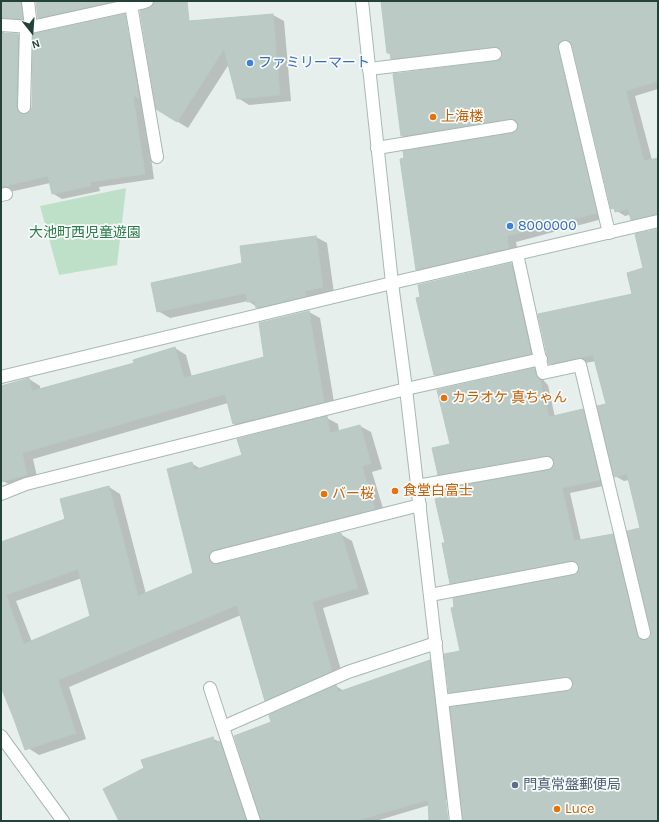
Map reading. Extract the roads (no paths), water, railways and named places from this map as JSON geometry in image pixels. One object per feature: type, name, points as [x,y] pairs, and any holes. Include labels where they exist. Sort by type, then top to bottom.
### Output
[{"type":"street","points":[[24,107],[29,27],[28,1]]},
{"type":"street","points":[[1,25],[29,27],[131,6],[147,1]]},
{"type":"street","points":[[362,1],[392,283],[418,486],[456,821]]},
{"type":"street","points":[[131,6],[157,157]]},
{"type":"street","points":[[565,46],[609,233]]},
{"type":"street","points":[[369,69],[495,54]]},
{"type":"street","points":[[378,148],[511,126]]},
{"type":"street","points":[[1,377],[658,221]]},
{"type":"street","points":[[517,254],[541,359],[543,374],[580,365],[644,633]]},
{"type":"street","points":[[1,494],[26,484],[406,388],[541,359]]},
{"type":"street","points":[[418,486],[547,463]]},
{"type":"street","points":[[216,557],[420,504]]},
{"type":"street","points":[[430,595],[572,568]]},
{"type":"street","points":[[223,727],[348,672],[436,643]]},
{"type":"street","points":[[442,701],[566,684]]},
{"type":"street","points":[[210,688],[254,821]]},
{"type":"street","points":[[1,736],[63,821]]},
{"type":"place","name":"ファミリーマート","points":[[250,63]]},
{"type":"place","name":"上海楼","points":[[433,117]]},
{"type":"place","name":"8000000","points":[[510,226]]},
{"type":"place","name":"カラオケ 真ちゃん","points":[[444,398]]},
{"type":"place","name":"食堂白富士","points":[[395,491]]},
{"type":"place","name":"バー桜","points":[[324,494]]},
{"type":"place","name":"門真常盤郵便局","points":[[515,785]]},
{"type":"place","name":"Luce","points":[[557,809]]},
{"type":"park label","name":"大池町西児童遊園","points":[[85,233]]}]
